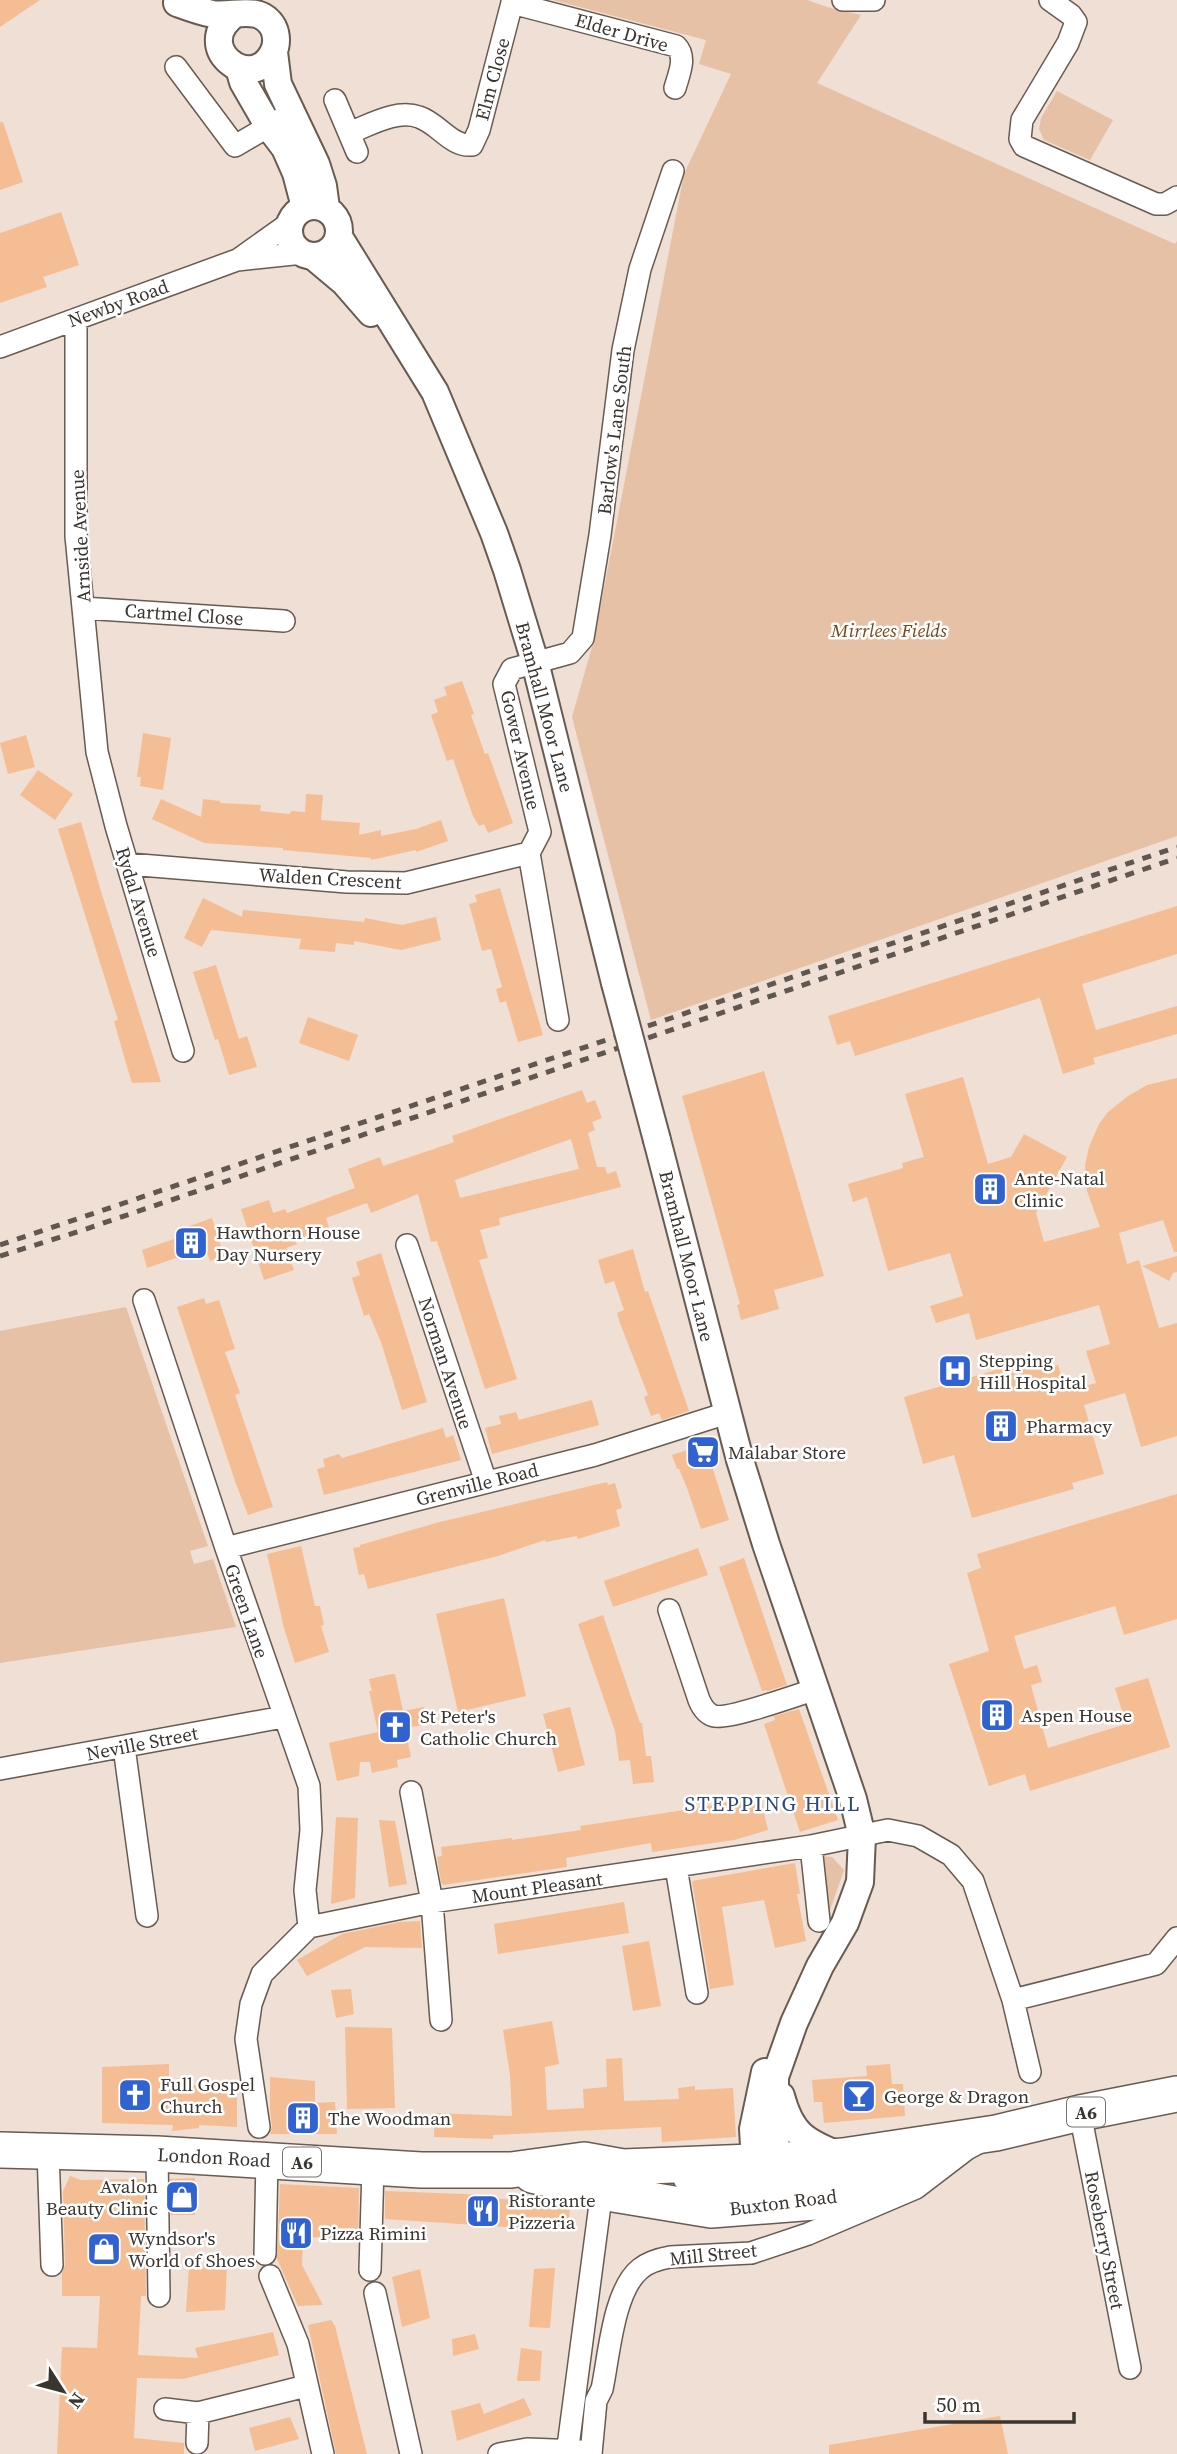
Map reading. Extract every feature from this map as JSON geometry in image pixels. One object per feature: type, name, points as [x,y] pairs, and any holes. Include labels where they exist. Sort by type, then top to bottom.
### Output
[{"type":"highway","name":"Buxton Road","points":[[610,2174],[711,2210],[770,2177],[843,2156],[996,2133],[1177,2094]]},
{"type":"highway","name":"Buxton Road","points":[[610,2174],[770,2177],[837,2198],[887,2180],[903,2167],[996,2133]]},
{"type":"highway","name":"London Road","points":[[0,2150],[157,2154],[263,2144],[373,2167],[610,2174]]},
{"type":"street","points":[[843,0],[874,0]]},
{"type":"street","points":[[1050,0],[1072,15],[1076,22],[1068,43],[1022,120],[1020,139],[1024,146],[1156,204],[1165,204],[1177,197]]},
{"type":"street","name":"Elder Drive","points":[[512,1],[662,41],[680,50],[683,57],[675,88]]},
{"type":"street","name":"Elm Close","points":[[335,100],[353,143],[392,116],[404,115],[419,117],[457,143],[472,145],[479,130],[512,1]]},
{"type":"street","points":[[176,2],[212,14],[252,12],[265,18],[276,34],[274,52],[278,84],[316,164],[323,186],[307,212],[289,231],[291,240],[308,255],[328,252],[339,237],[338,220],[307,212]]},
{"type":"street","points":[[176,2],[204,36],[230,59],[250,70],[260,67],[274,52]]},
{"type":"street","points":[[235,14],[222,28],[219,37],[269,127],[285,148],[296,173],[307,212]]},
{"type":"street","points":[[176,67],[235,146],[292,113]]},
{"type":"street","name":"Barlow's Lane South","points":[[535,662],[570,653],[583,638],[600,535],[623,350],[640,269],[673,171]]},
{"type":"street","name":"Newby Road","points":[[0,347],[237,260],[307,212]]},
{"type":"street","name":"Bramhall Moor Lane","points":[[339,237],[435,392],[508,570],[535,662],[615,983],[727,1412],[766,1544],[853,1799],[862,1836],[860,1882],[845,1923],[820,1966],[794,2023]]},
{"type":"street","name":"Newby Road","points":[[237,260],[308,255]]},
{"type":"street","name":"Bramhall Moor Lane","points":[[308,255],[344,282],[417,363]]},
{"type":"street","name":"Arnside Avenue","points":[[76,319],[76,536],[97,752]]},
{"type":"street","name":"Cartmel Close","points":[[83,608],[284,621]]},
{"type":"street","name":"Gower Avenue","points":[[535,662],[512,669],[504,684],[540,832],[529,853],[558,1020]]},
{"type":"street","name":"Rydal Avenue","points":[[97,752],[116,827],[183,1051]]},
{"type":"street","name":"Walden Crescent","points":[[128,864],[347,882],[406,883],[529,853]]},
{"type":"street","name":"Norman Avenue","points":[[407,1245],[485,1482]]},
{"type":"street","name":"Green Lane","points":[[144,1300],[283,1717],[309,1786],[311,1830],[305,1889],[309,1927]]},
{"type":"street","name":"Grenville Road","points":[[226,1548],[595,1455],[727,1412]]},
{"type":"street","points":[[669,1610],[699,1700],[708,1713],[716,1717],[732,1714],[816,1689]]},
{"type":"street","name":"Neville Street","points":[[0,1769],[283,1717]]},
{"type":"street","points":[[124,1747],[147,1916]]},
{"type":"street","points":[[411,1792],[432,1902],[441,2020]]},
{"type":"street","points":[[862,1836],[888,1830],[918,1836],[951,1854],[973,1881],[1013,2000],[1030,2072]]},
{"type":"street","name":"Mount Pleasant","points":[[309,1927],[432,1902],[676,1867],[862,1836]]},
{"type":"street","points":[[811,1846],[818,1921]]},
{"type":"street","points":[[676,1867],[696,1993]]},
{"type":"street","points":[[265,2254],[263,2144],[246,2039],[251,2004],[262,1974],[309,1927]]},
{"type":"street","points":[[1013,2000],[1156,1964],[1177,1938]]},
{"type":"street","points":[[751,2252],[773,2227],[770,2177],[775,2077],[794,2023]]},
{"type":"street","points":[[770,2177],[753,2129],[770,2059],[794,2023]]},
{"type":"street","points":[[775,2077],[791,2125],[815,2146],[843,2156]]},
{"type":"street","name":"Roseberry Street","points":[[1080,2113],[1130,2368]]},
{"type":"street","name":"Mill Street","points":[[591,2453],[596,2401],[602,2389],[620,2302],[633,2276],[648,2264],[670,2257],[751,2252],[808,2234],[916,2188],[967,2149],[996,2133]]},
{"type":"street","points":[[48,2152],[52,2265]]},
{"type":"street","points":[[157,2154],[159,2296]]},
{"type":"street","points":[[370,2270],[373,2167]]},
{"type":"street","points":[[567,2452],[610,2174]]},
{"type":"street","points":[[270,2276],[298,2344],[323,2454]]},
{"type":"street","points":[[375,2292],[411,2454]]},
{"type":"street","points":[[165,2409],[198,2413],[306,2386]]},
{"type":"street","points":[[197,2443],[198,2413]]},
{"type":"street","points":[[499,2454],[527,2449],[591,2453]]},
{"type":"green space","name":"Mirrlees Fields","points":[[553,0],[807,0],[861,15],[817,83],[1175,244],[1177,241],[1177,836],[651,1020],[572,717],[594,640],[684,174],[731,74],[699,64],[706,40]]},
{"type":"green space","points":[[1057,91],[1113,120],[1090,160],[1044,140],[1039,129],[1041,118]]},
{"type":"green space","points":[[126,1307],[208,1546],[190,1551],[194,1564],[213,1559],[236,1627],[0,1663],[0,1331]]},
{"type":"green space","points":[[821,1856],[832,1857],[844,1870],[828,1916]]},
{"type":"building","points":[[0,0],[40,0],[0,27]]},
{"type":"building","points":[[0,122],[3,122],[23,182],[0,190]]},
{"type":"building","points":[[61,212],[79,265],[43,277],[47,287],[0,303],[0,233]]},
{"type":"building","points":[[462,681],[485,754],[488,753],[513,823],[488,833],[484,824],[479,826],[473,816],[453,759],[447,761],[431,715],[438,712],[434,700],[447,695],[444,687]]},
{"type":"building","points":[[143,733],[171,738],[163,790],[140,786],[141,777],[137,777]]},
{"type":"building","points":[[26,735],[35,767],[8,774],[0,743]]},
{"type":"building","points":[[38,770],[73,794],[55,820],[20,795]]},
{"type":"building","points":[[306,794],[323,795],[321,820],[360,823],[359,835],[381,830],[381,836],[416,829],[441,820],[448,841],[416,852],[371,860],[283,848],[204,843],[152,819],[161,799],[201,817],[203,799],[220,803],[261,805],[260,811],[290,814],[291,811],[305,812]]},
{"type":"building","points":[[81,822],[161,1082],[132,1083],[114,1021],[118,1020],[58,829]]},
{"type":"building","points":[[500,888],[543,1035],[518,1042],[506,1001],[500,1003],[496,989],[502,987],[491,949],[482,951],[469,904],[477,902],[475,895]]},
{"type":"building","points":[[203,898],[242,917],[243,910],[364,922],[365,918],[402,925],[436,917],[441,940],[401,950],[354,941],[354,945],[336,943],[335,952],[299,949],[301,939],[211,930],[202,947],[184,938]]},
{"type":"building","points":[[1177,906],[1177,954],[1082,984],[1096,1030],[1177,1006],[1177,1034],[1093,1058],[1095,1064],[1063,1074],[1040,998],[855,1056],[850,1041],[837,1045],[828,1016]]},
{"type":"building","points":[[216,965],[239,1039],[247,1036],[257,1067],[229,1075],[193,972]]},
{"type":"building","points":[[308,1017],[358,1035],[349,1061],[299,1043]]},
{"type":"building","points":[[764,1071],[824,1276],[774,1290],[779,1309],[741,1320],[737,1305],[740,1304],[682,1096]]},
{"type":"building","points":[[963,1077],[988,1164],[1011,1157],[1024,1134],[1067,1157],[1036,1213],[1044,1242],[1100,1227],[1087,1191],[1085,1165],[1099,1124],[1108,1112],[1128,1096],[1147,1085],[1177,1078],[1177,1252],[1174,1252],[1163,1220],[1119,1233],[1127,1264],[1139,1260],[1159,1328],[1177,1323],[1177,1436],[1141,1447],[1125,1393],[1084,1405],[1104,1474],[1072,1483],[1074,1489],[972,1518],[954,1455],[923,1464],[904,1397],[1044,1356],[1047,1368],[1058,1365],[1066,1391],[1096,1383],[1086,1351],[1110,1344],[1099,1305],[976,1340],[969,1313],[936,1323],[930,1306],[963,1296],[950,1253],[888,1271],[867,1197],[853,1202],[848,1184],[903,1168],[902,1163],[924,1157],[905,1094]]},
{"type":"building","points":[[582,1090],[587,1103],[595,1100],[602,1118],[592,1122],[595,1130],[588,1133],[597,1167],[605,1167],[607,1174],[616,1171],[621,1187],[499,1218],[500,1225],[480,1230],[488,1258],[479,1260],[517,1379],[485,1389],[437,1241],[431,1242],[418,1194],[371,1213],[367,1203],[326,1218],[329,1228],[295,1240],[297,1244],[286,1248],[294,1270],[264,1280],[241,1209],[269,1200],[273,1213],[285,1209],[287,1213],[355,1188],[348,1169],[380,1157],[383,1166],[454,1142],[452,1136]],"holes":[[[571,1139],[579,1169],[460,1198],[455,1180]]]},
{"type":"building","name":"Hawthorn House Day Nursery","points":[[212,1218],[224,1256],[210,1261],[208,1255],[192,1260],[190,1253],[147,1268],[142,1250],[183,1236],[181,1229]]},
{"type":"building","points":[[633,1249],[645,1292],[648,1291],[689,1411],[662,1420],[659,1413],[651,1416],[644,1397],[648,1395],[617,1313],[624,1310],[614,1281],[605,1284],[598,1260]]},
{"type":"building","points":[[381,1253],[427,1402],[402,1410],[381,1342],[369,1314],[364,1316],[352,1278],[360,1275],[356,1262]]},
{"type":"building","points":[[1177,1256],[1177,1272],[1173,1273],[1169,1281],[1142,1266]]},
{"type":"building","points":[[204,1298],[206,1304],[219,1300],[235,1349],[225,1352],[240,1393],[235,1395],[273,1507],[248,1515],[177,1307]]},
{"type":"building","points":[[592,1400],[599,1425],[492,1454],[485,1428],[501,1424],[499,1416],[516,1412],[519,1420]]},
{"type":"building","points":[[443,1428],[446,1438],[453,1435],[461,1460],[324,1495],[317,1469],[325,1467],[323,1459],[339,1454],[342,1458]]},
{"type":"building","points":[[705,1444],[729,1520],[701,1529],[672,1455]]},
{"type":"building","points":[[607,1482],[608,1485],[615,1483],[622,1508],[616,1510],[620,1526],[578,1539],[577,1536],[546,1542],[545,1540],[498,1556],[368,1589],[364,1574],[359,1575],[353,1548],[360,1545],[436,1523]]},
{"type":"building","points":[[1177,1494],[1177,1619],[1124,1635],[1115,1606],[1014,1636],[1024,1669],[1037,1665],[1042,1682],[1031,1685],[1048,1748],[1126,1724],[1115,1688],[1148,1678],[1170,1747],[1030,1791],[1025,1774],[989,1786],[949,1664],[989,1651],[967,1573],[981,1568],[977,1554]]},
{"type":"building","points":[[301,1546],[315,1606],[320,1606],[324,1625],[321,1626],[329,1652],[295,1663],[267,1554]]},
{"type":"building","points":[[698,1548],[708,1575],[613,1607],[604,1581]]},
{"type":"building","points":[[744,1558],[787,1685],[767,1691],[762,1691],[719,1567]]},
{"type":"building","points":[[504,1598],[526,1696],[458,1712],[436,1614]]},
{"type":"building","points":[[603,1615],[642,1723],[646,1756],[651,1756],[654,1782],[633,1784],[630,1760],[619,1761],[615,1731],[578,1624]]},
{"type":"building","name":"St Peter's Catholic Church","points":[[395,1674],[403,1711],[424,1707],[428,1724],[405,1728],[411,1757],[397,1760],[398,1767],[372,1773],[370,1762],[360,1762],[359,1776],[337,1781],[329,1743],[378,1732],[369,1679]]},
{"type":"building","points":[[570,1707],[585,1765],[558,1772],[543,1714]]},
{"type":"building","points":[[799,1709],[838,1820],[800,1832],[764,1724],[775,1720],[774,1716]]},
{"type":"building","points":[[756,1796],[758,1805],[762,1804],[768,1830],[734,1840],[652,1852],[651,1843],[566,1858],[567,1867],[443,1885],[441,1882],[437,1857],[442,1856],[441,1847],[581,1830],[580,1826],[704,1807],[738,1799],[739,1802]]},
{"type":"building","points":[[336,1817],[358,1818],[355,1898],[331,1904]]},
{"type":"building","points":[[379,1820],[395,1821],[407,1884],[389,1887]]},
{"type":"building","points":[[795,1863],[800,1894],[797,1894],[806,1941],[775,1948],[764,1900],[722,1907],[734,1985],[710,1989],[692,1881]]},
{"type":"building","points":[[624,1902],[629,1933],[498,1954],[494,1924]]},
{"type":"building","points":[[420,1921],[422,1948],[365,1947],[307,1976],[297,1960],[342,1934],[400,1922]]},
{"type":"building","points":[[649,1941],[661,2006],[633,2011],[622,1946]]},
{"type":"building","points":[[351,1989],[354,2014],[336,2018],[331,1990]]},
{"type":"building","points":[[552,2021],[559,2064],[545,2067],[547,2110],[584,2108],[583,2089],[607,2087],[606,2059],[622,2058],[624,2101],[679,2099],[678,2088],[733,2088],[736,2137],[662,2142],[661,2127],[493,2135],[493,2139],[434,2137],[435,2113],[512,2116],[510,2075],[503,2030]]},
{"type":"building","points":[[345,2027],[392,2028],[395,2108],[347,2109]]},
{"type":"building","points":[[169,2064],[169,2089],[234,2080],[237,2127],[199,2125],[199,2128],[172,2131],[173,2125],[102,2123],[102,2067]]},
{"type":"building","name":"George & Dragon","points":[[890,2064],[892,2084],[903,2084],[905,2116],[824,2123],[822,2102],[814,2102],[812,2080],[867,2076],[866,2066]]},
{"type":"building","name":"The Woodman","points":[[270,2077],[315,2081],[315,2103],[335,2102],[337,2134],[270,2134]]},
{"type":"building","points":[[70,2176],[81,2180],[144,2179],[146,2296],[141,2296],[138,2355],[198,2358],[195,2348],[273,2332],[279,2355],[183,2379],[137,2378],[134,2438],[184,2443],[184,2454],[57,2454],[62,2347],[97,2348],[100,2296],[62,2296],[62,2273],[65,2265],[63,2191]]},
{"type":"building","name":"Avalon Beauty Clinic","points":[[195,2178],[195,2215],[171,2215],[170,2179]]},
{"type":"building","points":[[280,2184],[359,2188],[358,2239],[303,2237],[302,2265],[323,2305],[298,2306],[277,2259]]},
{"type":"building","points":[[385,2191],[464,2194],[566,2204],[570,2205],[568,2231],[385,2219]]},
{"type":"building","points":[[227,2265],[225,2310],[186,2312],[189,2266]]},
{"type":"building","points":[[555,2268],[550,2328],[529,2327],[534,2269]]},
{"type":"building","points":[[420,2269],[430,2318],[402,2327],[392,2277]]},
{"type":"building","points":[[331,2320],[335,2326],[367,2454],[336,2454],[308,2325]]},
{"type":"building","points":[[475,2334],[479,2349],[453,2356],[452,2339]]},
{"type":"building","points":[[521,2348],[542,2351],[540,2381],[517,2381]]},
{"type":"building","points":[[524,2398],[532,2415],[457,2441],[451,2411],[480,2403],[484,2414]]},
{"type":"building","points":[[1000,2416],[1008,2454],[829,2454],[829,2445]]},
{"type":"building","points":[[290,2417],[299,2439],[255,2451],[249,2428]]},
{"type":"railway","points":[[0,1245],[1177,847]]},
{"type":"railway","points":[[0,1256],[1177,858]]},
{"type":"place","name":"Ante-Natal Clinic","points":[[990,1189]]},
{"type":"place","name":"Hawthorn House Day Nursery","points":[[191,1243]]},
{"type":"place","name":"Stepping Hill Hospital","points":[[955,1371]]},
{"type":"place","name":"Pharmacy","points":[[1001,1426]]},
{"type":"place","name":"Malabar Store","points":[[703,1452]]},
{"type":"place","name":"Aspen House","points":[[997,1715]]},
{"type":"place","name":"St Peter's Catholic Church","points":[[395,1727]]},
{"type":"place","name":"Full Gospel Church","points":[[135,2095]]},
{"type":"place","name":"George & Dragon","points":[[859,2096]]},
{"type":"place","name":"The Woodman","points":[[303,2118]]},
{"type":"place","name":"Avalon Beauty Clinic","points":[[182,2197]]},
{"type":"place","name":"Ristorante Pizzeria","points":[[483,2211]]},
{"type":"place","name":"Pizza Rimini","points":[[296,2233]]},
{"type":"place","name":"Wyndsor's World of Shoes","points":[[104,2249]]},
{"type":"district","name":"STEPPING HILL","points":[[773,1803]]}]
